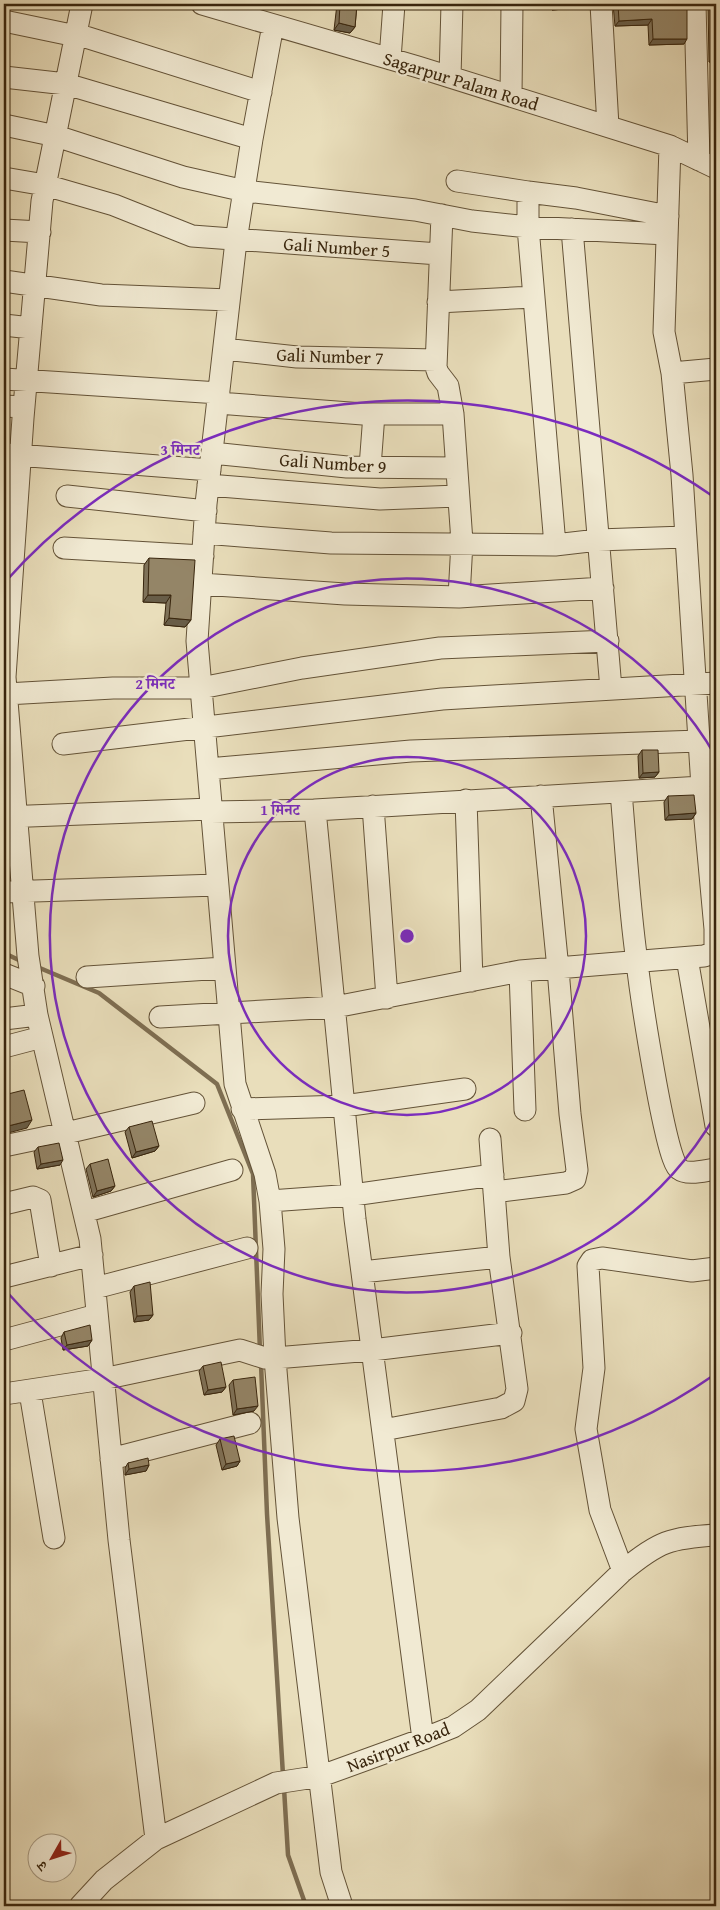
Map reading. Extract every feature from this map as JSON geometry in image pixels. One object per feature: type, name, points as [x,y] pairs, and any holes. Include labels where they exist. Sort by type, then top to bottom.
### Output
[{"type":"street","points":[[82,4],[45,185],[27,381],[14,407],[5,646],[6,726],[14,892],[28,956],[37,1015],[66,1133],[92,1256],[111,1459],[156,1839]]},
{"type":"street","name":"Sagarpur Palam Road","points":[[202,4],[267,17],[390,59],[670,146],[708,164]]},
{"type":"street","points":[[390,59],[394,4]]},
{"type":"street","points":[[450,77],[452,4]]},
{"type":"street","points":[[511,96],[512,4]]},
{"type":"street","points":[[601,4],[608,126]]},
{"type":"street","points":[[695,4],[708,164]]},
{"type":"street","points":[[267,17],[261,92],[236,240],[210,469],[197,641],[224,968],[236,1084],[242,1109],[265,1174],[270,1201],[274,1249],[272,1294],[262,1355],[288,1518],[313,1777],[331,1872],[342,1906]]},
{"type":"street","points":[[4,21],[76,35],[261,92]]},
{"type":"street","points":[[4,77],[66,84],[128,104],[177,116],[252,139]]},
{"type":"street","points":[[4,125],[56,136],[183,177],[245,191],[414,210],[528,227],[572,229],[667,225]]},
{"type":"street","points":[[160,1017],[335,1008],[520,971],[687,958],[712,953],[715,946],[716,929],[699,741],[706,683],[686,537],[672,373],[664,332],[670,146]]},
{"type":"street","name":"Gali Number 5","points":[[4,178],[45,185],[114,204],[192,236],[439,254]]},
{"type":"street","points":[[456,181],[576,198],[667,225]]},
{"type":"street","points":[[528,192],[528,227],[555,545]]},
{"type":"street","points":[[442,215],[436,360],[438,373],[448,386],[453,414],[455,468],[462,545],[459,597]]},
{"type":"street","points":[[572,229],[598,540],[604,588],[611,689]]},
{"type":"street","points":[[4,230],[40,232]]},
{"type":"street","points":[[4,281],[101,295],[229,300]]},
{"type":"street","points":[[438,302],[534,298]]},
{"type":"street","points":[[4,325],[31,328]]},
{"type":"street","name":"Gali Number 7","points":[[224,348],[297,357],[436,360]]},
{"type":"street","points":[[672,373],[716,369]]},
{"type":"street","points":[[4,379],[374,414],[453,414]]},
{"type":"street","points":[[370,467],[374,414]]},
{"type":"street","points":[[12,454],[210,469],[380,499],[458,496]]},
{"type":"street","name":"Gali Number 9","points":[[210,469],[455,468]]},
{"type":"street","points":[[67,496],[206,511]]},
{"type":"street","points":[[204,534],[331,543],[462,545],[555,545],[598,540],[686,537]]},
{"type":"street","points":[[64,548],[203,556]]},
{"type":"street","points":[[201,584],[345,594],[459,597],[604,588]]},
{"type":"street","points":[[6,694],[113,688],[201,688],[302,668],[440,648],[608,641]]},
{"type":"street","points":[[63,744],[204,729],[442,698],[706,683]]},
{"type":"street","points":[[208,769],[411,751],[699,741]]},
{"type":"street","points":[[10,817],[211,809],[211,812],[315,810],[702,787]]},
{"type":"street","points":[[621,792],[637,962],[666,1135],[674,1163],[680,1170],[688,1172],[716,1169]]},
{"type":"street","points":[[270,1201],[494,1184],[566,1183],[575,1179],[577,1170],[570,1114],[541,796]]},
{"type":"street","points":[[466,800],[472,981]]},
{"type":"street","points":[[373,806],[387,998]]},
{"type":"street","points":[[315,810],[353,1195],[423,1740]]},
{"type":"street","points":[[14,892],[217,885]]},
{"type":"street","points":[[687,958],[715,1114]]},
{"type":"street","points":[[87,977],[224,968]]},
{"type":"street","points":[[520,971],[525,1110]]},
{"type":"street","points":[[4,974],[32,981]]},
{"type":"street","points":[[4,1019],[37,1015]]},
{"type":"street","points":[[4,1047],[42,1037]]},
{"type":"street","points":[[242,1109],[344,1106],[465,1089]]},
{"type":"street","points":[[4,1146],[194,1103]]},
{"type":"street","points":[[383,1430],[501,1408],[514,1401],[517,1389],[511,1333],[499,1257],[490,1139]]},
{"type":"street","points":[[84,1212],[232,1170]]},
{"type":"street","points":[[4,1204],[33,1197],[40,1200],[51,1266]]},
{"type":"street","points":[[95,1288],[247,1248]]},
{"type":"street","points":[[4,1277],[92,1256]]},
{"type":"street","points":[[362,1272],[499,1257]]},
{"type":"street","points":[[623,1571],[600,1510],[586,1429],[594,1368],[588,1266],[592,1260],[602,1258],[692,1271],[716,1268]]},
{"type":"street","points":[[4,1340],[97,1314]]},
{"type":"street","points":[[4,1394],[30,1392],[103,1379],[234,1351],[262,1355],[372,1350],[511,1333]]},
{"type":"street","points":[[30,1392],[54,1538]]},
{"type":"street","points":[[111,1459],[250,1423]]},
{"type":"street","name":"Nasirpur Road","points":[[80,1906],[104,1880],[156,1839],[276,1783],[313,1777],[423,1740],[452,1727],[478,1710],[647,1550],[664,1542],[686,1537],[716,1535]]},
{"type":"building","points":[[340,4],[357,4],[355,27],[339,23]]},
{"type":"building","points":[[618,4],[687,4],[687,39],[653,39],[652,19],[619,21]]},
{"type":"building","points":[[712,4],[716,4],[716,56],[713,56]]},
{"type":"building","points":[[149,558],[195,560],[191,620],[169,618],[171,595],[148,595]]},
{"type":"building","points":[[642,750],[658,750],[659,772],[643,773]]},
{"type":"building","points":[[694,795],[696,813],[669,815],[668,796]]},
{"type":"building","points":[[24,1090],[32,1120],[4,1127],[4,1095]]},
{"type":"building","points":[[152,1121],[159,1146],[136,1152],[129,1127]]},
{"type":"building","points":[[59,1143],[63,1160],[41,1164],[38,1147]]},
{"type":"building","points":[[108,1159],[115,1186],[97,1191],[90,1164]]},
{"type":"building","points":[[150,1282],[153,1315],[137,1316],[134,1286]]},
{"type":"building","points":[[90,1325],[92,1340],[67,1345],[64,1332]]},
{"type":"building","points":[[221,1362],[226,1387],[208,1390],[203,1366]]},
{"type":"building","points":[[255,1377],[258,1406],[237,1409],[233,1380]]},
{"type":"building","points":[[234,1436],[240,1461],[226,1464],[220,1439]]},
{"type":"building","points":[[148,1458],[149,1465],[129,1469],[128,1463]]},
{"type":"waterway","points":[[4,953],[23,962]]},
{"type":"waterway","points":[[35,966],[99,993],[217,1084],[253,1174],[260,1351]]},
{"type":"waterway","points":[[261,1364],[267,1514],[283,1775]]},
{"type":"waterway","points":[[284,1788],[288,1855],[306,1906]]}]
